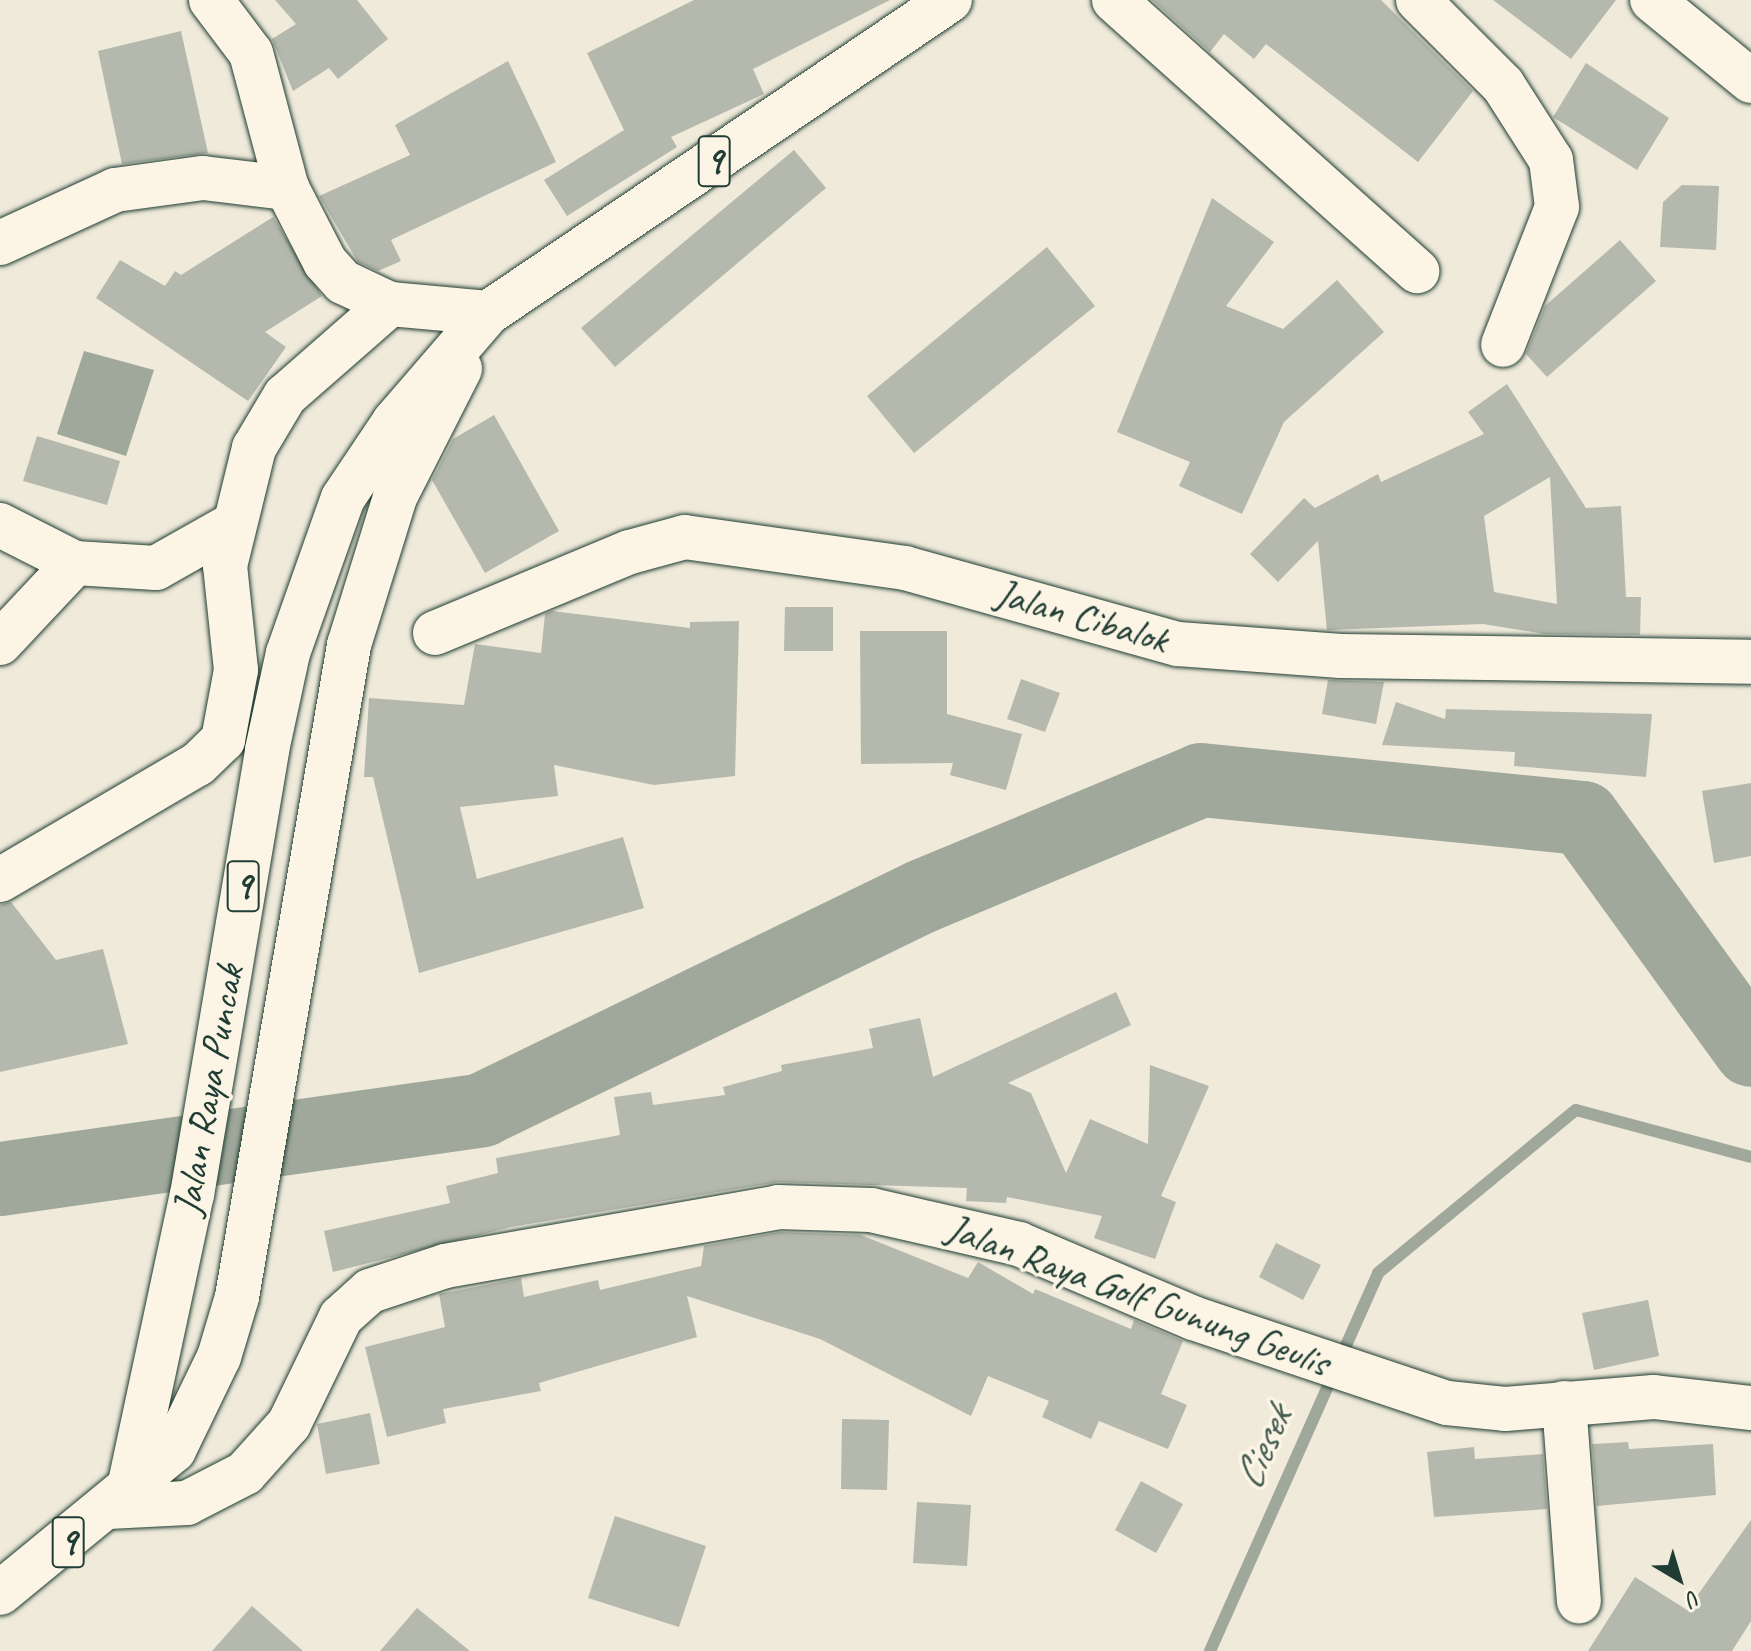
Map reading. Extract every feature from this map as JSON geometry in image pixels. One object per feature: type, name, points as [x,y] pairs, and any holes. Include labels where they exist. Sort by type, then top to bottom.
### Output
[{"type":"main road","points":[[211,0],[251,53],[287,188],[325,262],[343,282],[390,304],[484,318]]},
{"type":"main road","name":"Jalan Raya Puncak","points":[[155,1442],[192,1195],[288,653],[343,498],[444,379],[484,318],[950,0]]},
{"type":"main road","points":[[1114,0],[1417,271]]},
{"type":"main road","points":[[1418,0],[1503,85],[1551,160],[1557,207],[1503,345]]},
{"type":"main road","points":[[1652,0],[1751,81]]},
{"type":"main road","points":[[0,243],[115,190],[203,178],[287,188]]},
{"type":"main road","points":[[0,880],[198,764],[223,740],[236,692],[224,595],[232,525],[254,448],[285,396],[390,304]]},
{"type":"main road","name":"Jalan Raya Puncak","points":[[119,1495],[155,1442],[200,1403],[237,1297],[349,645],[370,562],[444,379]]},
{"type":"main road","points":[[0,525],[75,563],[156,568],[232,525]]},
{"type":"main road","name":"Jalan Cibalok","points":[[435,633],[630,552],[685,537],[905,568],[1178,644],[1341,656],[1751,662]]},
{"type":"main road","points":[[0,643],[75,563]]},
{"type":"main road","name":"Jalan Raya Golf Gunung Geulis","points":[[119,1495],[187,1503],[245,1473],[289,1424],[341,1317],[370,1291],[445,1266],[743,1211],[871,1210],[942,1222],[1067,1261],[1193,1318],[1411,1391],[1486,1409],[1654,1397],[1751,1408]]},
{"type":"main road","points":[[1564,1403],[1579,1601]]},
{"type":"main road","name":"9","points":[[0,1593],[119,1495]]},
{"type":"shaded area","points":[[84,351],[154,370],[126,456],[57,434]]},
{"type":"building","points":[[275,0],[357,0],[388,39],[338,79],[329,68],[293,91],[272,39],[296,24]]},
{"type":"building","points":[[694,0],[890,0],[753,69],[764,94],[671,137],[677,147],[567,216],[544,180],[624,130],[587,53]]},
{"type":"building","points":[[1152,0],[1381,0],[1473,91],[1418,162],[1266,44],[1254,59],[1224,34],[1210,52]]},
{"type":"building","points":[[1493,0],[1616,0],[1571,59]]},
{"type":"building","points":[[181,31],[208,153],[122,164],[98,51]]},
{"type":"building","points":[[508,61],[556,162],[391,240],[401,261],[378,271],[358,262],[319,196],[410,155],[395,125]]},
{"type":"building","points":[[1586,63],[1669,118],[1637,170],[1553,117]]},
{"type":"building","points":[[794,150],[826,188],[615,367],[581,328]]},
{"type":"building","points":[[1682,185],[1719,186],[1716,250],[1660,247],[1663,202]]},
{"type":"building","points":[[1212,198],[1274,242],[1226,306],[1283,329],[1337,280],[1384,332],[1284,422],[1242,514],[1179,486],[1190,462],[1117,432]]},
{"type":"building","points":[[273,217],[322,296],[265,332],[286,347],[248,401],[96,298],[120,260],[165,286],[175,271],[181,275]]},
{"type":"building","points":[[1620,240],[1656,281],[1547,377],[1526,354],[1545,306]]},
{"type":"building","points":[[1047,247],[1095,306],[914,453],[867,396]]},
{"type":"building","points":[[1507,384],[1586,508],[1621,506],[1626,597],[1641,597],[1640,635],[1545,634],[1483,624],[1327,630],[1318,541],[1278,582],[1250,554],[1304,498],[1315,508],[1378,474],[1381,482],[1484,434],[1468,412]],"holes":[[[1550,477],[1557,604],[1494,592],[1484,516]]]},
{"type":"building","points":[[494,415],[559,531],[485,573],[432,480],[453,439]]},
{"type":"building","points":[[37,436],[120,461],[107,505],[23,481]]},
{"type":"building","points":[[785,607],[833,607],[833,651],[784,651]]},
{"type":"building","points":[[552,611],[690,628],[690,622],[739,621],[735,776],[654,785],[554,765],[558,796],[460,807],[477,879],[623,837],[644,908],[419,973],[373,777],[364,777],[369,698],[464,705],[475,644],[541,653],[545,614]]},
{"type":"building","points":[[860,631],[947,631],[947,714],[1022,734],[1006,790],[950,775],[953,763],[861,764]]},
{"type":"building","points":[[1021,679],[1060,693],[1045,732],[1007,719]]},
{"type":"building","points":[[1328,680],[1384,682],[1376,724],[1322,714]]},
{"type":"building","points":[[1396,702],[1445,719],[1446,709],[1652,714],[1646,777],[1514,766],[1515,752],[1382,745]]},
{"type":"building","points":[[1751,783],[1751,856],[1714,863],[1702,791]]},
{"type":"building","points":[[11,902],[56,960],[103,949],[128,1044],[0,1072],[0,905]]},
{"type":"building","points":[[1116,992],[1131,1025],[1008,1083],[1031,1093],[1066,1173],[1090,1119],[1148,1144],[1150,1065],[1209,1086],[1161,1196],[1176,1202],[1155,1259],[1094,1238],[1102,1216],[1007,1197],[1006,1203],[966,1201],[967,1188],[778,1182],[511,1227],[333,1272],[324,1231],[450,1203],[446,1186],[498,1173],[496,1158],[620,1135],[614,1097],[651,1092],[653,1105],[725,1095],[723,1087],[782,1071],[781,1065],[873,1048],[869,1029],[920,1018],[933,1077]]},
{"type":"building","points":[[780,1232],[861,1235],[968,1278],[978,1262],[1033,1294],[1035,1289],[1131,1329],[1134,1320],[1183,1341],[1161,1394],[1187,1405],[1168,1449],[1099,1421],[1091,1439],[1042,1417],[1049,1401],[988,1376],[971,1416],[820,1339],[687,1296],[697,1337],[539,1383],[541,1391],[443,1409],[446,1423],[387,1437],[365,1347],[445,1327],[439,1294],[521,1278],[524,1297],[598,1280],[600,1290],[701,1266],[704,1246]]},
{"type":"building","points":[[1276,1243],[1321,1265],[1303,1300],[1259,1277]]},
{"type":"building","points":[[1648,1300],[1659,1356],[1594,1370],[1582,1313]]},
{"type":"building","points":[[370,1413],[380,1464],[326,1474],[317,1424]]},
{"type":"building","points":[[842,1419],[889,1420],[887,1490],[841,1489]]},
{"type":"building","points":[[1628,1442],[1629,1449],[1713,1444],[1716,1495],[1597,1506],[1592,1444]]},
{"type":"building","points":[[1474,1447],[1475,1459],[1543,1454],[1547,1509],[1434,1517],[1427,1452]]},
{"type":"building","points":[[1141,1481],[1183,1504],[1156,1553],[1115,1530]]},
{"type":"building","points":[[917,1502],[971,1505],[967,1566],[913,1563]]},
{"type":"building","points":[[615,1516],[706,1546],[679,1627],[588,1598]]},
{"type":"building","points":[[1751,1520],[1751,1621],[1732,1651],[1588,1651],[1635,1577],[1687,1610]]},
{"type":"building","points":[[252,1606],[303,1651],[212,1651]]},
{"type":"building","points":[[417,1608],[470,1651],[380,1651]]},
{"type":"waterway","points":[[0,1179],[482,1110],[923,896],[1201,780],[1583,818],[1751,1050]]},
{"type":"waterway","name":"Ciesek","points":[[1210,1651],[1378,1273],[1576,1110],[1751,1157]]}]
